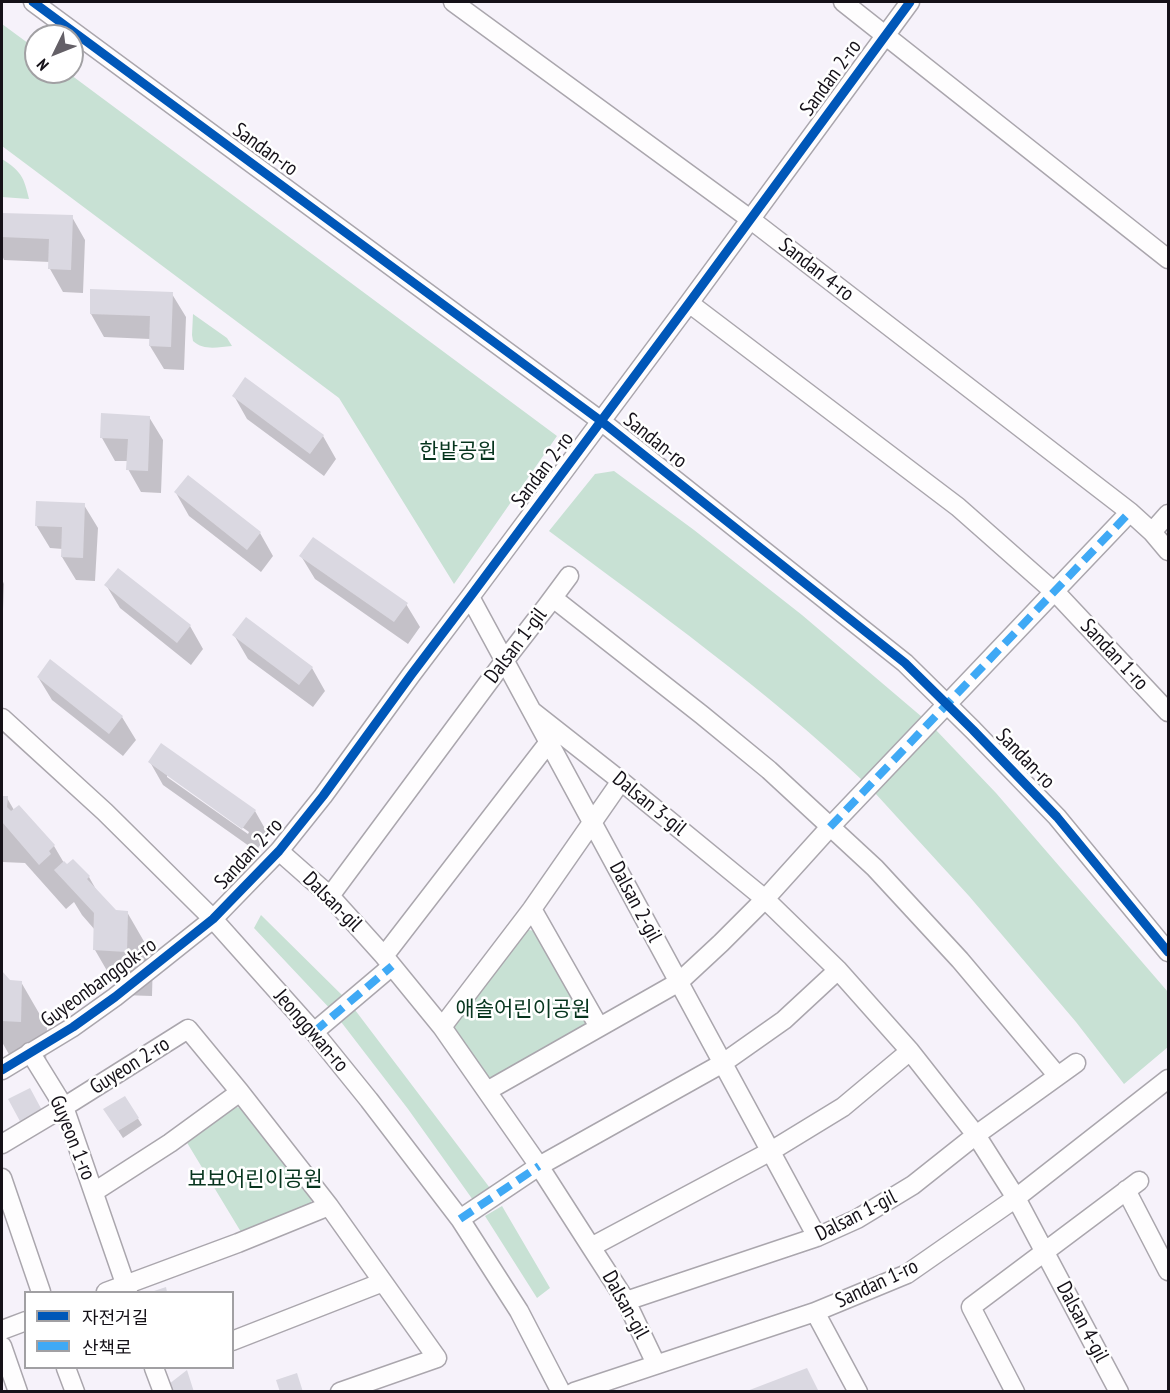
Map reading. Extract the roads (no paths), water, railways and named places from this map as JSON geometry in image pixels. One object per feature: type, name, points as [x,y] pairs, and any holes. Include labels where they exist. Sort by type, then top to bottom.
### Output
[{"type":"street","name":"Sandan-ro","points":[[33,2],[601,421],[905,663],[1057,817],[1168,952]]},
{"type":"street","name":"Sandan 4-ro","points":[[453,2],[750,219],[1130,512],[1168,551]]},
{"type":"street","name":"Sandan 2-ro","points":[[843,2],[1168,259]]},
{"type":"street","name":"Sandan 2-ro","points":[[213,919],[279,851],[323,796],[910,2]]},
{"type":"street","name":"Sandan 1-ro","points":[[689,303],[958,507],[1060,597],[1168,712]]},
{"type":"street","points":[[487,1091],[679,982],[721,944],[1130,512]]},
{"type":"street","points":[[1152,532],[1168,514]]},
{"type":"street","points":[[543,611],[569,576]]},
{"type":"street","name":"Dalsan 2-gil","points":[[470,597],[818,1237]]},
{"type":"street","name":"Dalsan 1-gil","points":[[330,896],[553,598],[769,770],[875,868],[960,960],[1057,1075]]},
{"type":"street","name":"Dalsan 3-gil","points":[[532,711],[765,898],[838,970],[910,1052],[976,1135],[1016,1197]]},
{"type":"street","name":"Jeonggwan-ro","points":[[2,718],[105,812],[213,919],[314,1032],[376,1108],[460,1218],[519,1311],[561,1392]]},
{"type":"street","points":[[314,1032],[388,961],[469,846],[549,741]]},
{"type":"street","points":[[442,1027],[532,909],[621,781]]},
{"type":"street","name":"Dalsan-gil","points":[[279,851],[330,896],[388,961],[442,1027],[539,1166],[626,1301],[656,1364]]},
{"type":"street","points":[[532,909],[599,1027]]},
{"type":"street","name":"Guyeonbanggok-ro","points":[[2,1070],[73,1027],[115,997],[213,919]]},
{"type":"street","points":[[460,1218],[539,1166],[723,1063],[784,1020],[838,970]]},
{"type":"street","name":"Guyeon 2-ro","points":[[2,1144],[188,1029],[329,1206],[437,1358],[340,1392]]},
{"type":"street","name":"Guyeon 1-ro","points":[[30,1052],[64,1107],[127,1289]]},
{"type":"street","points":[[771,1150],[843,1107],[910,1052]]},
{"type":"street","name":"Dalsan 1-gil","points":[[626,1301],[818,1237],[857,1219],[913,1185],[976,1135],[1076,1062]]},
{"type":"street","name":"Sandan 1-ro","points":[[574,1392],[815,1312],[907,1274],[1016,1197],[1168,1079]]},
{"type":"street","name":"Guyeon 1-ro","points":[[94,1192],[170,1143],[240,1092]]},
{"type":"street","name":"Dalsan-gil","points":[[591,1247],[771,1150]]},
{"type":"street","points":[[2,1178],[40,1291]]},
{"type":"street","points":[[1015,1392],[970,1307],[1132,1186],[1168,1271]]},
{"type":"street","name":"Dalsan 4-gil","points":[[1016,1197],[1119,1392]]},
{"type":"street","points":[[127,1289],[329,1206]]},
{"type":"street","points":[[234,1340],[383,1282]]},
{"type":"street","points":[[815,1312],[858,1392]]},
{"type":"street","points":[[2,1330],[24,1322]]},
{"type":"street","points":[[2,1347],[18,1392]]},
{"type":"street","points":[[66,1369],[75,1392]]},
{"type":"street","points":[[158,1369],[163,1392]]},
{"type":"park label","name":"한밭공원","points":[[458,452]]},
{"type":"park label","name":"애솔어린이공원","points":[[523,1010]]},
{"type":"park label","name":"뵤뵤어린이공원","points":[[255,1180]]}]
